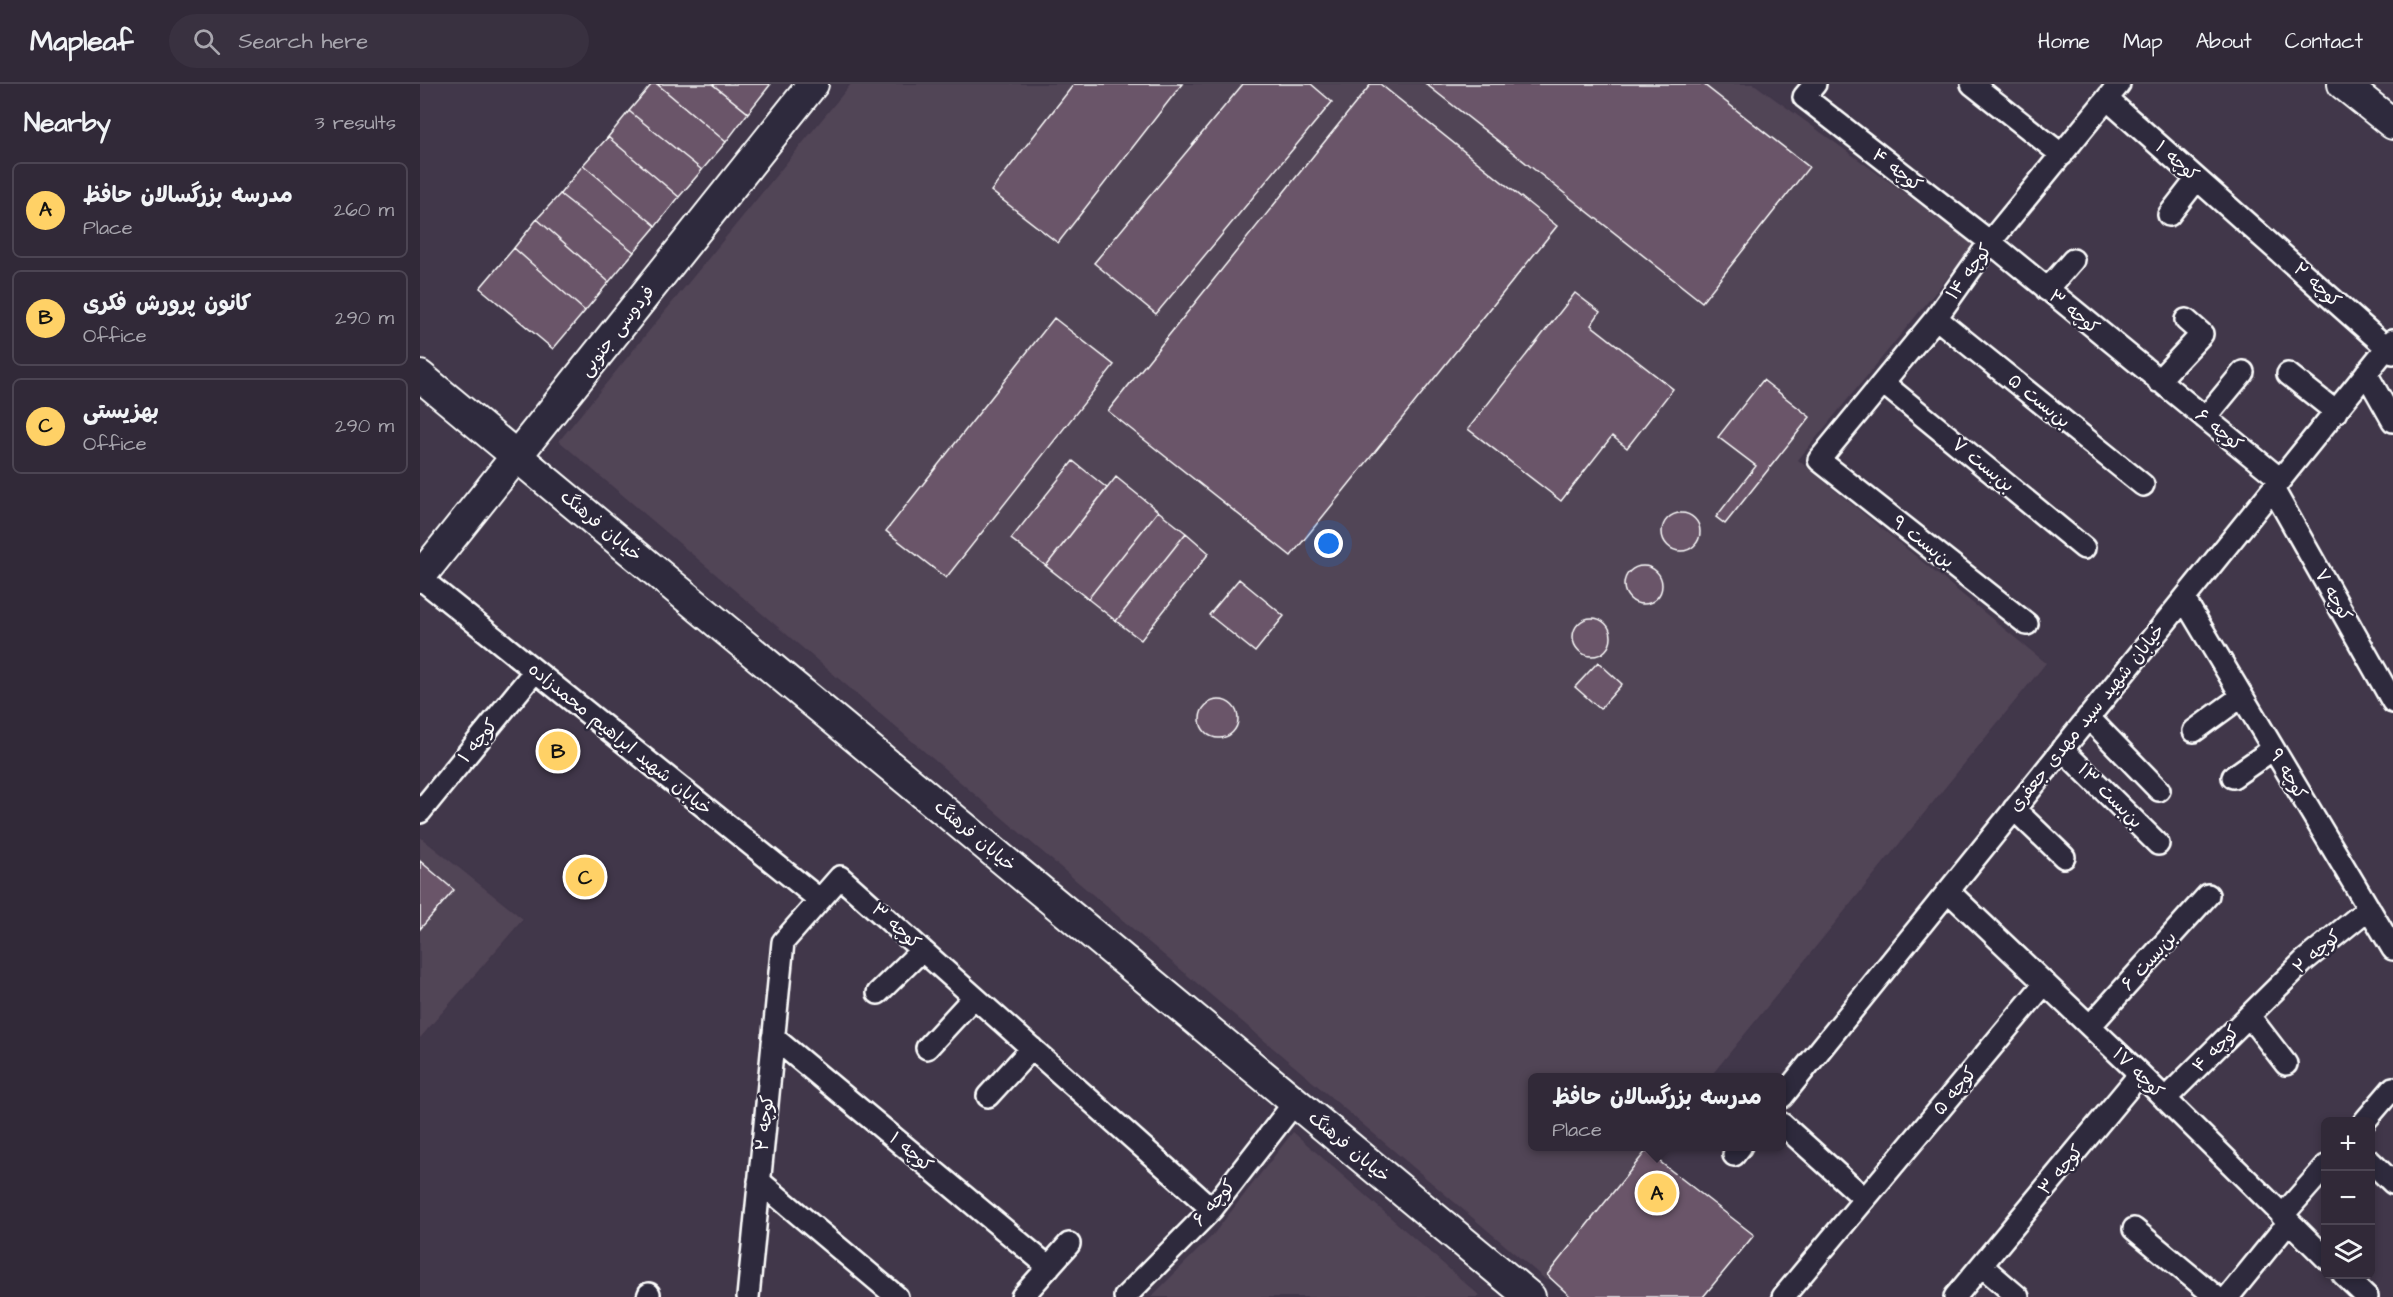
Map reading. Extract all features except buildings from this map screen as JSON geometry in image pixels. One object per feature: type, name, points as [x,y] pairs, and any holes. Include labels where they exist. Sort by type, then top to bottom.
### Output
[{"type":"street","name":"فردوسی جنوبی","points":[[420,578],[813,84]]},
{"type":"street","points":[[1972,84],[2062,154]]},
{"type":"street","points":[[2343,84],[2393,124]]},
{"type":"street","name":"کوچه ۴","points":[[1810,91],[1990,242]]},
{"type":"street","name":"کوچه ۱۴","points":[[1819,460],[1936,318],[1990,242],[2113,91]]},
{"type":"street","name":"کوچه ۱","points":[[2113,91],[2197,178],[2247,223]]},
{"type":"street","points":[[2169,215],[2197,178]]},
{"type":"street","name":"کوچه ۲","points":[[2247,223],[2391,347]]},
{"type":"street","name":"کوچه ۳","points":[[1990,242],[2158,381]]},
{"type":"street","points":[[2047,290],[2073,260]]},
{"type":"street","name":"بن‌بست ۵","points":[[1936,318],[2143,485]]},
{"type":"street","points":[[2158,381],[2202,333],[2186,320]]},
{"type":"street","name":"خیابان شهید سید مهدی جعفری","points":[[1786,1092],[2276,484],[2391,347]]},
{"type":"street","points":[[2205,418],[2243,372]]},
{"type":"street","points":[[2288,374],[2336,412]]},
{"type":"street","points":[[2366,374],[2393,421]]},
{"type":"street","name":"خیابان فرهنگ","points":[[420,376],[1530,1297]]},
{"type":"street","name":"کوچه ۶","points":[[2158,381],[2205,418],[2276,484]]},
{"type":"street","name":"بن‌بست ۷","points":[[1883,383],[2084,548]]},
{"type":"street","name":"بن‌بست ۹","points":[[1819,460],[2027,624]]},
{"type":"street","name":"کوچه ۷","points":[[2276,484],[2393,702]]},
{"type":"street","name":"خیابان شهید ابراهیم محمدزاده","points":[[420,578],[819,900]]},
{"type":"street","name":"کوچه ۹","points":[[2184,599],[2393,949]]},
{"type":"street","name":"کوچه ۱","points":[[420,812],[535,671]]},
{"type":"street","points":[[2194,731],[2242,696]]},
{"type":"street","points":[[2088,717],[2159,790]]},
{"type":"street","name":"بن‌بست ۱۳","points":[[2062,749],[2158,844]]},
{"type":"street","points":[[2233,777],[2273,749]]},
{"type":"street","points":[[2014,809],[2064,857]]},
{"type":"street","name":"کوچه ۳","points":[[819,900],[840,877],[974,997]]},
{"type":"street","name":"کوچه ۱۷","points":[[1948,891],[2140,1074],[2321,1254]]},
{"type":"street","name":"بن‌بست ۶","points":[[2090,1026],[2208,895]]},
{"type":"street","name":"کوچه ۲","points":[[759,1181],[783,942],[819,900]]},
{"type":"street","name":"کوچه ۲","points":[[2266,998],[2304,961],[2369,908]]},
{"type":"street","points":[[878,993],[922,950]]},
{"type":"street","name":"کوچه ۵","points":[[1865,1199],[2045,983]]},
{"type":"street","points":[[927,1048],[974,997],[1212,1209]]},
{"type":"street","name":"کوچه ۴","points":[[2165,1099],[2266,998]]},
{"type":"street","points":[[2248,1016],[2286,1064]]},
{"type":"street","name":"کوچه ۱","points":[[773,1037],[1049,1267]]},
{"type":"street","points":[[988,1096],[1032,1048]]},
{"type":"street","name":"کوچه ۳","points":[[1982,1266],[2140,1074]]},
{"type":"street","points":[[2368,1117],[2393,1088]]},
{"type":"street","name":"کوچه ۶","points":[[1125,1297],[1212,1209],[1295,1102]]},
{"type":"street","points":[[1783,1297],[1865,1199],[1786,1128]]},
{"type":"street","points":[[2375,1166],[2393,1183]]},
{"type":"street","points":[[2228,1297],[2321,1171]]},
{"type":"street","points":[[748,1297],[759,1181]]},
{"type":"street","points":[[759,1181],[897,1297]]},
{"type":"street","points":[[2134,1229],[2216,1297]]},
{"type":"street","points":[[1022,1297],[1069,1244]]},
{"type":"street","points":[[1956,1297],[1982,1266],[2018,1297]]},
{"type":"street","points":[[2347,1279],[2367,1297]]},
{"type":"shaded area","points":[[851,84],[1754,84],[1975,244],[1798,460],[2046,663],[1713,1073],[1528,1073],[1528,1151],[1652,1151],[1546,1280],[559,441]]},
{"type":"shaded area","points":[[420,837],[523,919],[420,1038]]},
{"type":"shaded area","points":[[1293,1132],[1481,1297],[1151,1297],[1212,1236]]},
{"type":"place","name":"کانون پرورش فکری","points":[[558,751]]},
{"type":"place","name":"بهزیستی","points":[[585,877]]},
{"type":"place","name":"مدرسه بزرگسالان حافظ","points":[[1657,1193]]}]
